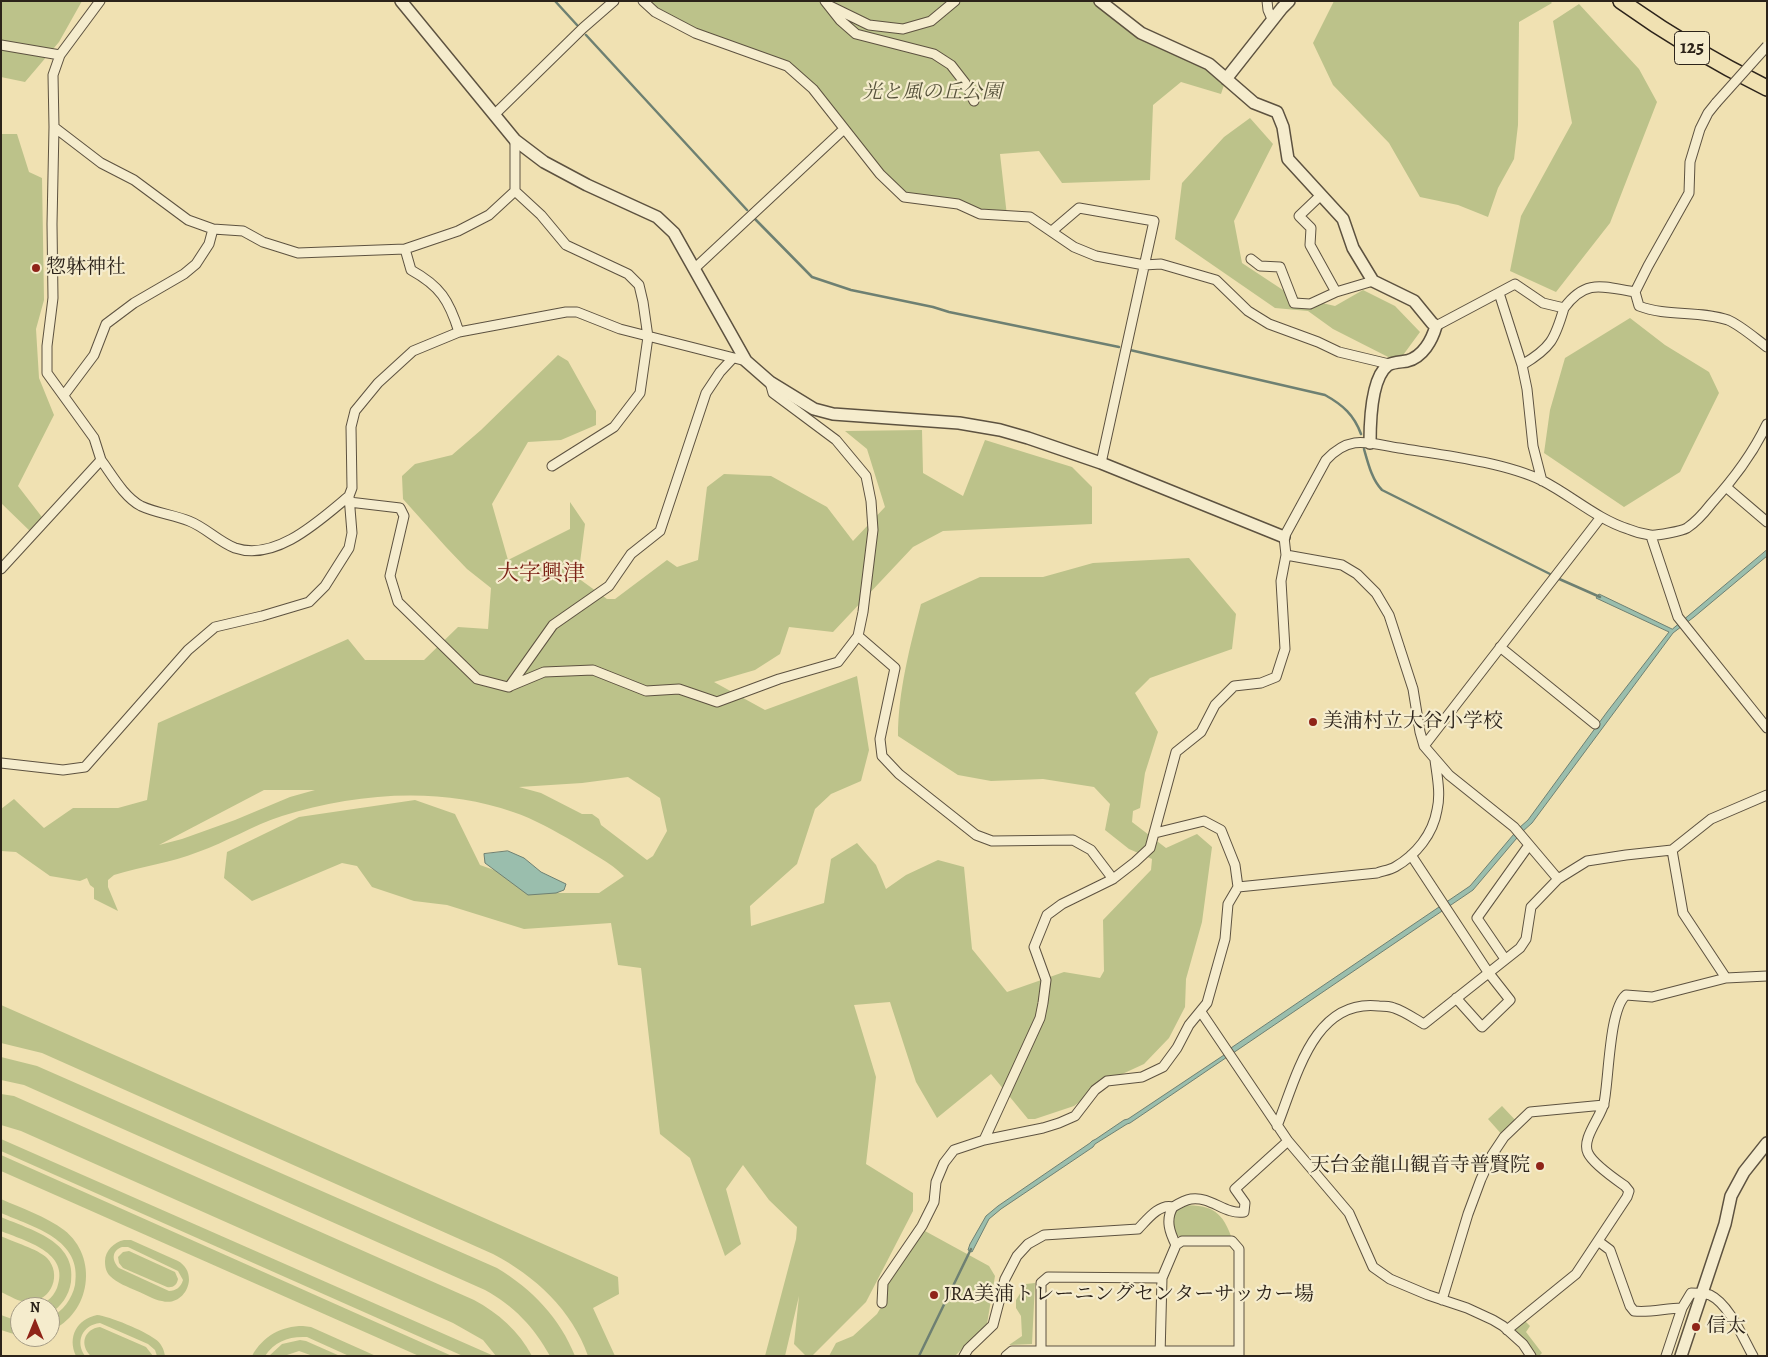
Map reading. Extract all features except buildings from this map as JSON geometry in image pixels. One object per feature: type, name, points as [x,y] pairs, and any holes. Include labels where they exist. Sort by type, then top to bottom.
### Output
[{"type":"highway","name":"125","points":[[1621,1],[1658,27],[1706,56],[1767,88]]},
{"type":"street","points":[[100,1],[60,55],[53,75],[53,298],[46,346],[47,373],[94,438],[101,460],[130,498],[141,506],[190,521],[235,548],[249,550],[279,546],[291,540],[349,499],[400,508],[404,516],[390,576],[398,602],[477,680],[508,687],[544,672],[593,670],[646,691],[679,689],[717,702],[779,679],[838,662],[858,636],[873,530],[872,501],[866,476],[836,440],[773,393],[770,382]]},
{"type":"street","points":[[401,1],[516,140],[544,162],[587,185],[656,217],[674,233],[746,361],[770,382],[814,409],[833,414],[959,423],[1000,430],[1101,463],[1284,537]]},
{"type":"street","points":[[495,114],[583,28],[614,1]]},
{"type":"street","points":[[643,1],[655,12],[696,33],[787,66],[813,89],[880,174],[904,197],[958,204],[980,214],[1030,217],[1074,247],[1096,256],[1144,264],[1161,264],[1216,280],[1248,311],[1269,324],[1339,352],[1389,364],[1410,360],[1426,348],[1436,326],[1516,284],[1544,303],[1564,308]]},
{"type":"street","points":[[826,3],[869,24],[903,28],[931,21],[955,1]]},
{"type":"street","points":[[1100,1],[1141,33],[1209,64],[1254,103],[1277,112],[1283,127],[1288,158],[1343,219],[1353,248],[1373,281],[1414,301],[1436,326]]},
{"type":"street","points":[[1267,1],[1272,19]]},
{"type":"street","points":[[1226,79],[1272,19],[1289,1]]},
{"type":"street","points":[[826,3],[840,20],[856,34],[934,54],[951,65],[974,101]]},
{"type":"street","points":[[1,45],[60,55]]},
{"type":"street","points":[[1767,46],[1708,113],[1700,129],[1690,162],[1689,193],[1635,292],[1639,306],[1650,310],[1713,316],[1730,321],[1767,347]]},
{"type":"street","points":[[54,127],[102,163],[134,180],[188,220],[213,229],[243,231],[264,242],[298,253],[405,249],[458,231],[488,215],[515,191],[516,140]]},
{"type":"street","points":[[694,268],[844,129]]},
{"type":"street","points":[[515,191],[541,215],[566,245],[628,274],[639,285],[648,337],[640,393],[614,427],[552,466]]},
{"type":"street","points":[[1321,195],[1299,216],[1311,228],[1310,245],[1336,292]]},
{"type":"street","points":[[1052,231],[1079,208],[1154,221],[1101,463]]},
{"type":"street","points":[[64,395],[94,356],[106,324],[134,303],[184,274],[196,264],[209,244],[213,229]]},
{"type":"street","points":[[405,249],[411,270],[425,278],[447,299],[459,332]]},
{"type":"street","points":[[1251,259],[1260,266],[1280,267],[1294,303],[1310,304],[1336,292],[1373,281]]},
{"type":"street","points":[[1522,365],[1539,355],[1556,335],[1564,308],[1572,297],[1590,286],[1635,292]]},
{"type":"street","points":[[1499,293],[1522,365],[1527,389],[1533,446],[1542,481]]},
{"type":"street","points":[[1,763],[63,770],[85,767],[188,650],[214,627],[262,616],[309,602],[325,586],[348,548],[352,533],[349,499],[352,488],[351,426],[354,411],[372,388],[413,351],[459,332],[566,312],[577,312],[620,329],[746,361]]},
{"type":"street","points":[[508,687],[553,625],[609,586],[631,554],[660,532],[706,393],[720,372],[733,358]]},
{"type":"street","points":[[1370,443],[1379,375],[1389,364]]},
{"type":"street","points":[[984,1140],[1040,1018],[1046,980],[1034,947],[1047,914],[1062,904],[1113,879],[1150,848],[1176,752],[1201,732],[1215,705],[1234,686],[1261,683],[1276,678],[1285,649],[1281,581],[1286,556],[1284,537],[1326,460],[1336,449],[1349,443],[1370,443],[1510,469],[1542,481],[1601,517],[1627,529],[1651,536],[1686,529],[1699,518],[1726,487],[1758,441],[1767,424]]},
{"type":"street","points":[[1,569],[101,460]]},
{"type":"street","points":[[1726,487],[1767,522]]},
{"type":"street","points":[[1424,746],[1601,517]]},
{"type":"street","points":[[1651,536],[1678,617],[1767,728]]},
{"type":"street","points":[[1286,556],[1342,565],[1358,574],[1376,593],[1389,615],[1413,689],[1424,746],[1449,775],[1515,828],[1558,879]]},
{"type":"street","points":[[858,636],[895,668],[880,739],[882,756],[898,774],[976,834],[992,841],[1073,840],[1091,850],[1113,879]]},
{"type":"street","points":[[1500,647],[1594,724]]},
{"type":"street","points":[[1238,888],[1376,873],[1394,867],[1411,855],[1426,839],[1434,823],[1438,808],[1438,779],[1435,759]]},
{"type":"street","points":[[1277,1126],[1303,1056],[1324,1025],[1340,1013],[1358,1006],[1371,1005],[1394,1008],[1424,1024],[1520,948],[1526,939],[1531,907],[1558,879],[1587,861],[1672,850],[1711,819],[1767,795]]},
{"type":"street","points":[[882,1304],[882,1283],[922,1226],[934,1202],[936,1182],[944,1163],[954,1150],[984,1140],[1059,1123],[1075,1116],[1095,1090],[1107,1081],[1142,1077],[1163,1067],[1177,1048],[1189,1025],[1207,1003],[1222,948],[1228,904],[1238,888],[1235,865],[1221,830],[1204,821],[1155,833]]},
{"type":"street","points":[[1506,959],[1477,918],[1529,845]]},
{"type":"street","points":[[1672,850],[1684,913],[1726,978]]},
{"type":"street","points":[[1411,855],[1488,972],[1510,1000],[1482,1027],[1456,998]]},
{"type":"street","points":[[1507,1330],[1576,1274],[1627,1197],[1629,1191],[1625,1186],[1594,1161],[1587,1152],[1587,1142],[1604,1105],[1615,1016],[1621,1000],[1626,996],[1652,996],[1726,978],[1767,976]]},
{"type":"street","points":[[1201,1012],[1288,1141],[1349,1213],[1373,1267],[1390,1279],[1467,1308],[1493,1320],[1523,1344],[1531,1356]]},
{"type":"street","points":[[1442,1300],[1468,1214],[1481,1179],[1492,1155],[1504,1137],[1530,1112],[1604,1105]]},
{"type":"street","points":[[964,1356],[968,1349],[993,1325],[1006,1278],[1017,1256],[1028,1244],[1044,1235],[1138,1229],[1156,1211],[1168,1206],[1173,1207],[1190,1199],[1205,1199],[1236,1213],[1244,1212],[1245,1203],[1235,1189],[1288,1141]]},
{"type":"street","points":[[1681,1356],[1725,1224],[1731,1196],[1744,1172],[1767,1143]]},
{"type":"street","points":[[1173,1207],[1169,1217],[1169,1231],[1176,1245]]},
{"type":"street","points":[[1006,1356],[1012,1351],[1041,1350],[1081,1353],[1160,1353],[1240,1353],[1239,1250],[1232,1241],[1182,1241],[1176,1245],[1162,1278],[1160,1353]]},
{"type":"street","points":[[1598,1241],[1610,1250],[1630,1306],[1634,1311],[1649,1312],[1682,1308]]},
{"type":"street","points":[[1041,1350],[1041,1283],[1048,1277],[1162,1278]]},
{"type":"street","points":[[1666,1356],[1682,1308],[1691,1293],[1702,1293],[1712,1296],[1727,1310],[1753,1356]]},
{"type":"green space","points":[[1,1],[82,1],[59,42],[25,82],[1,77]]},
{"type":"green space","name":"光と風の丘公園","points":[[643,1],[1100,1],[1141,33],[1226,79],[1221,94],[1181,82],[1153,105],[1150,180],[1062,183],[1039,151],[1000,154],[1007,216],[980,214],[958,204],[904,197],[787,66],[695,33]]},
{"type":"green space","points":[[1334,1],[1550,1],[1552,3],[1519,22],[1518,125],[1514,159],[1498,188],[1488,217],[1458,205],[1420,197],[1389,143],[1333,85],[1313,43]]},
{"type":"green space","points":[[1579,4],[1639,69],[1657,102],[1610,223],[1556,292],[1510,271],[1521,216],[1572,123],[1553,21]]},
{"type":"green space","points":[[1250,118],[1273,144],[1234,221],[1242,263],[1292,296],[1335,306],[1363,290],[1395,306],[1420,332],[1398,362],[1333,329],[1308,311],[1275,308],[1175,239],[1182,183],[1224,137]]},
{"type":"green space","points":[[1,134],[17,134],[29,172],[42,178],[44,300],[36,329],[39,378],[54,415],[18,486],[45,521],[33,534],[1,503]]},
{"type":"green space","points":[[1630,318],[1665,345],[1709,372],[1719,393],[1680,472],[1624,507],[1544,453],[1550,410],[1565,358]]},
{"type":"green space","points":[[558,355],[568,361],[596,411],[596,425],[561,440],[528,442],[492,504],[508,560],[570,529],[570,502],[585,524],[578,578],[607,599],[615,599],[667,560],[677,567],[698,560],[707,487],[724,474],[771,476],[827,507],[853,541],[885,507],[867,449],[845,431],[922,430],[923,473],[963,496],[985,440],[1072,467],[1092,487],[1092,524],[943,531],[913,547],[833,632],[789,627],[780,654],[755,670],[714,682],[765,710],[857,676],[869,750],[861,781],[831,794],[815,809],[797,864],[750,906],[751,926],[824,903],[831,859],[857,843],[876,865],[886,889],[906,875],[938,860],[964,867],[972,949],[1007,992],[1064,972],[1100,978],[1104,971],[1103,920],[1151,870],[1152,859],[1129,849],[1105,830],[1110,804],[1094,787],[1043,779],[991,781],[958,775],[898,736],[902,686],[921,604],[980,577],[1043,577],[1093,563],[1189,558],[1236,614],[1232,649],[1150,678],[1135,693],[1158,732],[1145,773],[1140,808],[1133,811],[1132,822],[1166,848],[1197,834],[1212,847],[1202,922],[1186,979],[1185,1007],[1169,1038],[1144,1064],[1107,1081],[1074,1106],[1035,1119],[1028,1119],[991,1074],[937,1118],[916,1082],[890,1002],[854,1005],[876,1077],[866,1164],[913,1193],[913,1211],[866,1302],[812,1356],[806,1356],[794,1344],[799,1296],[785,1356],[765,1356],[796,1239],[797,1227],[769,1200],[743,1165],[726,1189],[741,1244],[725,1256],[690,1158],[660,1134],[641,968],[618,965],[611,923],[524,929],[447,905],[414,901],[372,887],[357,866],[342,863],[252,901],[224,878],[227,852],[299,817],[415,800],[455,814],[480,865],[559,893],[599,893],[624,876],[613,866],[529,818],[485,804],[457,798],[427,796],[368,798],[310,808],[271,820],[188,856],[114,875],[108,880],[108,887],[118,911],[94,899],[94,888],[90,885],[87,878],[80,881],[50,876],[16,852],[1,851],[1,809],[14,799],[44,828],[73,808],[118,808],[147,800],[158,723],[348,639],[365,660],[424,660],[458,627],[488,629],[491,588],[467,569],[403,499],[402,476],[415,464],[452,455],[481,430]],"holes":[[[628,777],[660,798],[667,831],[653,856],[647,860],[601,825],[599,819],[592,814],[582,814],[541,793],[519,787],[582,783]],[[264,790],[315,790],[290,797],[235,820],[182,839],[159,845]]]},
{"type":"green space","points":[[1,1005],[618,1277],[619,1294],[593,1308],[615,1356],[588,1356],[572,1324],[550,1296],[523,1273],[493,1254],[42,1053],[1,1043]]},
{"type":"green space","points":[[1,1057],[37,1066],[497,1268],[522,1285],[544,1306],[561,1329],[575,1356],[550,1356],[522,1318],[505,1303],[485,1290],[24,1085],[1,1080]]},
{"type":"green space","points":[[1,1094],[14,1096],[474,1300],[507,1324],[521,1339],[532,1356],[496,1356],[483,1340],[453,1323],[21,1131],[1,1125]]},
{"type":"green space","points":[[1502,1106],[1518,1123],[1504,1137],[1488,1119]]},
{"type":"green space","points":[[1,1139],[494,1356],[463,1356],[1,1151]]},
{"type":"green space","points":[[1,1155],[452,1356],[419,1356],[1,1171]]},
{"type":"green space","points":[[1,1199],[57,1225],[75,1241],[86,1269],[86,1284],[82,1299],[74,1312],[60,1325],[60,1311],[69,1300],[75,1285],[75,1269],[71,1256],[64,1246],[53,1237],[1,1213]]},
{"type":"green space","points":[[1180,1205],[1206,1207],[1212,1210],[1223,1219],[1231,1236],[1175,1236],[1172,1231],[1173,1212]]},
{"type":"green space","points":[[1,1217],[50,1239],[67,1256],[71,1268],[71,1282],[68,1292],[60,1305],[60,1297],[51,1297],[57,1288],[60,1276],[58,1265],[52,1257],[33,1244],[1,1231]]},
{"type":"green space","name":"JRA美浦トレーニングセンターサッカー場","points":[[925,1231],[989,1266],[995,1276],[984,1333],[965,1346],[955,1356],[829,1356],[836,1343],[853,1336],[877,1314],[884,1302],[883,1282],[919,1232]]},
{"type":"green space","points":[[1,1236],[43,1255],[51,1264],[54,1278],[49,1291],[44,1297],[11,1297],[1,1292]]},
{"type":"green space","points":[[124,1240],[131,1240],[183,1264],[189,1277],[184,1294],[176,1300],[167,1302],[119,1283],[113,1278],[106,1269],[105,1257],[111,1248]],"holes":[[[128,1247],[178,1271],[183,1280],[181,1285],[169,1291],[119,1268],[115,1262],[114,1254],[118,1249]]]},
{"type":"green space","points":[[129,1251],[175,1272],[178,1279],[176,1284],[167,1287],[123,1268],[119,1263],[118,1257],[123,1252]]},
{"type":"green space","points":[[1035,1283],[1032,1344],[1009,1345],[1022,1336],[1021,1316],[1016,1308],[1016,1300],[1026,1284]]},
{"type":"green space","points":[[1,1315],[10,1318],[10,1333],[1,1330]]},
{"type":"green space","points":[[97,1315],[118,1321],[150,1336],[161,1344],[165,1356],[157,1356],[155,1350],[148,1344],[100,1323],[89,1327],[82,1335],[81,1345],[85,1356],[76,1356],[73,1349],[73,1336],[76,1330],[84,1320]]},
{"type":"green space","points":[[1522,1318],[1530,1326],[1526,1332],[1542,1353],[1539,1356],[1531,1356],[1507,1330]]},
{"type":"green space","points":[[100,1327],[146,1347],[153,1356],[91,1356],[85,1347],[85,1338],[90,1331]]},
{"type":"green space","points":[[311,1327],[376,1356],[349,1356],[307,1337],[300,1337],[283,1340],[265,1356],[252,1356],[256,1349],[273,1334],[287,1328]]},
{"type":"green space","points":[[300,1340],[340,1356],[313,1356],[299,1351],[284,1356],[269,1356],[282,1344]]},
{"type":"shaded area","points":[[1767,550],[1767,556],[1673,633],[1532,823],[1522,832],[1473,890],[1001,1209],[989,1219],[972,1252],[968,1250],[986,1216],[998,1206],[1092,1141],[1224,1055],[1225,1052],[1470,886],[1528,820],[1607,712],[1669,632],[1596,598],[1599,594],[1672,629]]},
{"type":"shaded area","points":[[508,851],[524,858],[541,872],[566,884],[564,890],[556,893],[528,895],[485,863],[484,854]]},
{"type":"waterway","points":[[555,1],[577,25]]},
{"type":"waterway","points":[[586,35],[747,210]]},
{"type":"waterway","points":[[755,219],[812,277],[851,290],[1119,347]]},
{"type":"waterway","points":[[1130,350],[1325,395],[1347,411],[1355,421],[1361,434]]},
{"type":"waterway","points":[[1364,449],[1373,476],[1382,490],[1552,575]]},
{"type":"waterway","points":[[1557,578],[1600,597]]},
{"type":"waterway","points":[[919,1356],[971,1249]]},
{"type":"place","name":"惣躰神社","points":[[36,268]]},
{"type":"place","name":"美浦村立大谷小学校","points":[[1313,722]]},
{"type":"place","name":"天台金龍山観音寺普賢院","points":[[1540,1166]]},
{"type":"place","name":"JRA美浦トレーニングセンターサッカー場","points":[[934,1295]]},
{"type":"place","name":"信太","points":[[1696,1327]]},
{"type":"district","name":"大字興津","points":[[541,575]]}]
